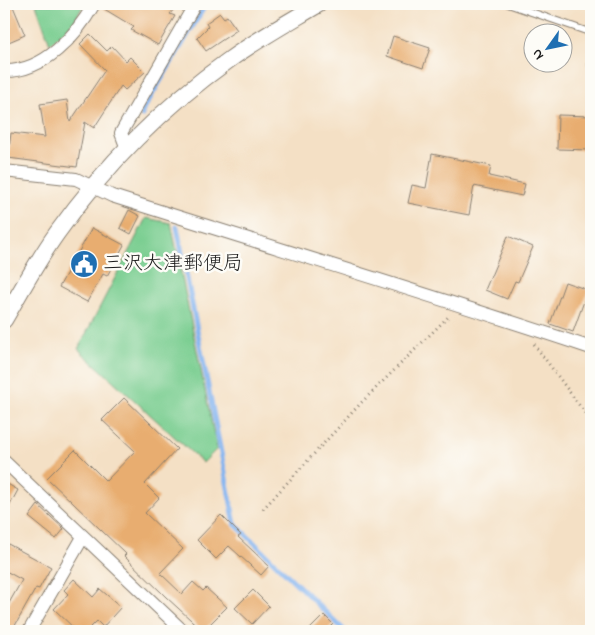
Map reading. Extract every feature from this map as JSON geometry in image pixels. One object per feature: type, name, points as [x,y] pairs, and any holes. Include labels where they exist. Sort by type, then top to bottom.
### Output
[{"type":"street","points":[[4,71],[14,71],[30,67],[52,53],[73,37],[94,4]]},
{"type":"street","points":[[127,149],[121,133],[195,4]]},
{"type":"street","points":[[4,320],[56,234],[92,187],[127,149],[163,114],[223,64],[319,4]]},
{"type":"street","points":[[4,171],[76,180],[112,196],[351,272],[458,303],[591,348]]},
{"type":"street","points":[[4,461],[183,631]]},
{"type":"street","points":[[29,631],[83,537]]},
{"type":"lane","points":[[508,4],[589,32],[591,68]]},
{"type":"path","points":[[263,509],[361,403],[449,317],[458,303]]},
{"type":"path","points":[[518,323],[591,421]]},
{"type":"green space","points":[[36,4],[84,4],[74,22],[50,44]]},
{"type":"green space","points":[[146,218],[171,223],[217,449],[203,463],[78,349]]},
{"type":"building","points":[[4,4],[12,4],[25,35],[4,44]]},
{"type":"building","points":[[102,4],[178,4],[170,14],[175,16],[158,45],[131,30],[134,27],[101,7]]},
{"type":"building","points":[[220,13],[224,18],[227,16],[237,30],[206,51],[197,38],[208,27],[206,23]]},
{"type":"building","points":[[90,34],[107,51],[112,46],[126,61],[130,57],[145,72],[125,90],[121,86],[94,128],[85,122],[77,167],[8,158],[11,133],[45,137],[40,104],[67,100],[70,122],[105,70],[80,44]]},
{"type":"building","points":[[393,36],[430,48],[423,68],[387,56]]},
{"type":"building","points":[[558,115],[591,116],[591,150],[557,149]]},
{"type":"building","points":[[432,154],[491,166],[489,176],[525,184],[522,196],[474,186],[469,215],[408,203],[412,185],[426,188]]},
{"type":"building","points":[[129,210],[140,216],[131,234],[120,228]]},
{"type":"building","points":[[92,228],[124,245],[107,276],[103,274],[87,302],[59,287]]},
{"type":"building","points":[[508,236],[533,247],[518,282],[515,281],[507,299],[485,290]]},
{"type":"building","points":[[565,282],[588,290],[573,332],[550,324]]},
{"type":"building","points":[[124,398],[177,449],[145,484],[159,498],[145,513],[183,549],[160,573],[182,594],[193,582],[203,591],[206,588],[227,607],[203,631],[124,556],[126,554],[47,478],[75,450],[106,481],[135,451],[102,420]]},
{"type":"building","points":[[4,482],[18,490],[4,516]]},
{"type":"building","points":[[38,505],[64,529],[56,539],[29,517]]},
{"type":"building","points":[[221,515],[241,535],[238,537],[269,566],[261,575],[229,546],[216,559],[197,540]]},
{"type":"building","points":[[8,544],[51,567],[39,589],[36,588],[12,631],[4,631],[4,612],[22,580],[4,570],[4,550]]},
{"type":"building","points":[[74,579],[93,597],[100,589],[121,607],[103,627],[97,621],[87,631],[77,631],[54,609],[68,594],[64,590]]},
{"type":"building","points":[[253,590],[269,606],[252,624],[235,608]]},
{"type":"building","points":[[324,615],[333,624],[326,631],[308,631]]},
{"type":"waterway","points":[[142,115],[206,4]]},
{"type":"waterway","points":[[177,227],[235,524],[345,631]]},
{"type":"place","name":"三沢大津郵便局","points":[[84,264]]}]
